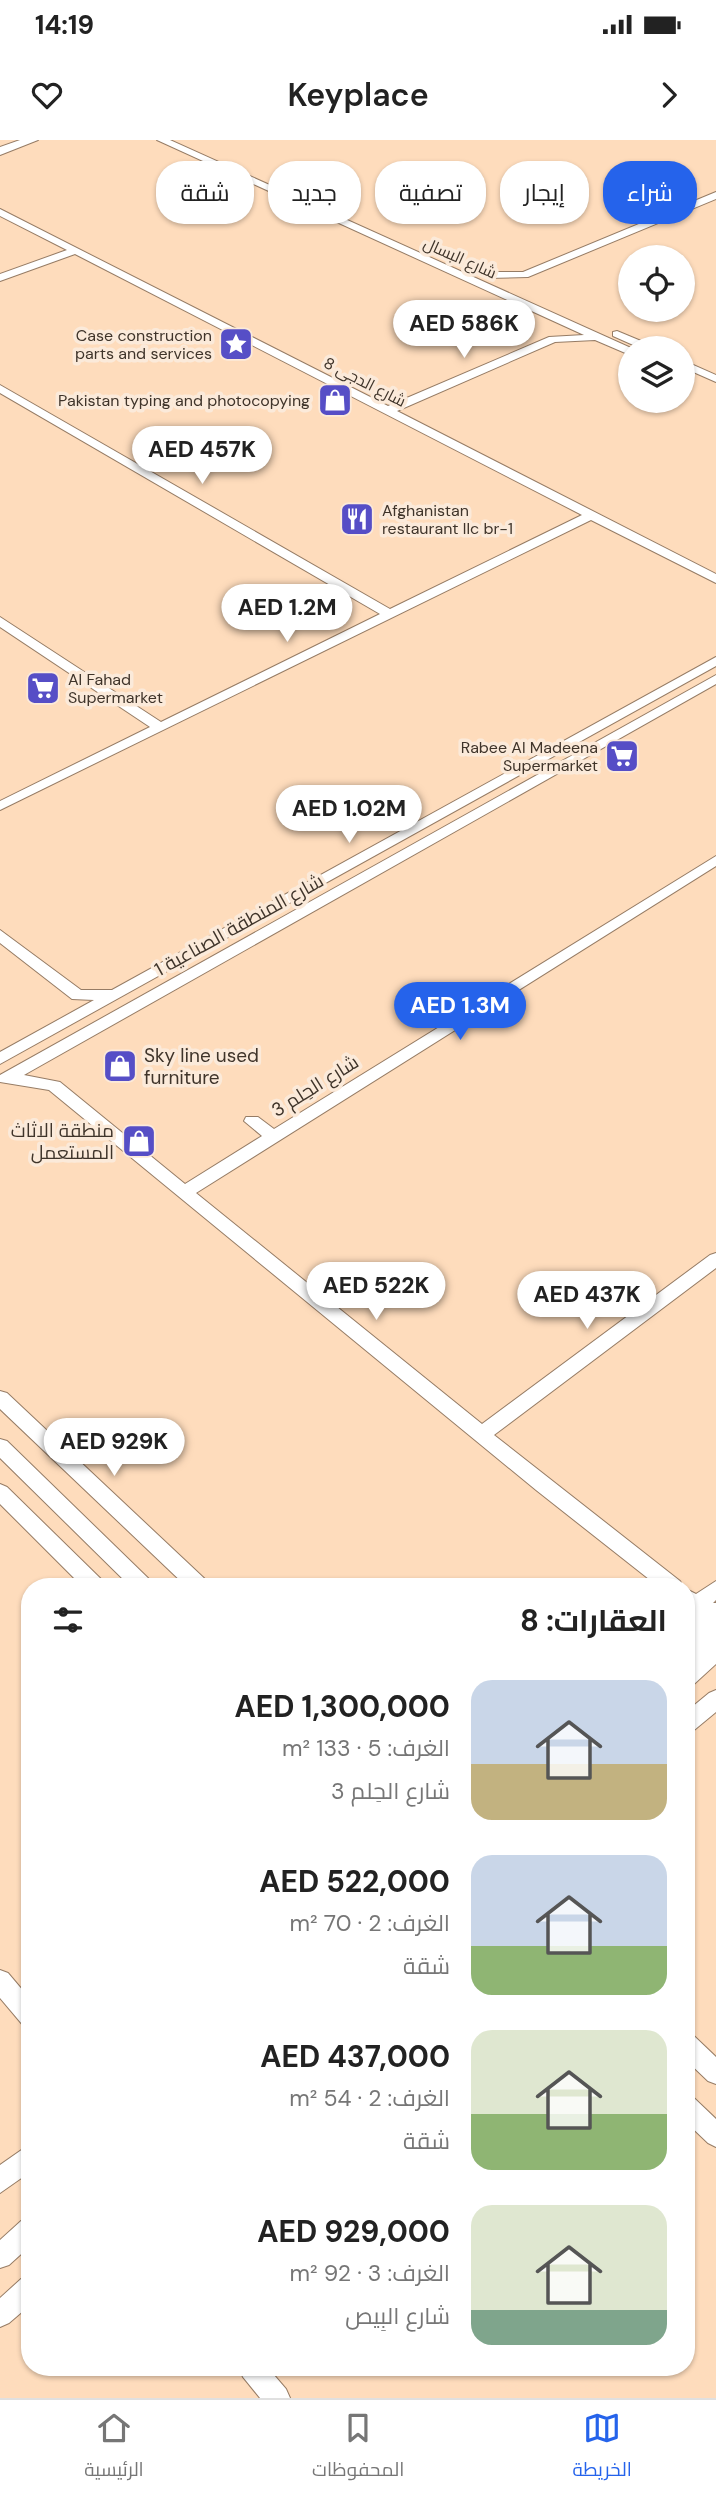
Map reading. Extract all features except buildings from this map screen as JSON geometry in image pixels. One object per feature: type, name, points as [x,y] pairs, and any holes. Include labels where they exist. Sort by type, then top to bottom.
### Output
[{"type":"main road","points":[[0,142],[6,140]]},
{"type":"main road","points":[[0,150],[33,140]]},
{"type":"street","name":"شارع البسال","points":[[162,140],[618,347]]},
{"type":"street","name":"شارع البسال","points":[[191,140],[622,336]]},
{"type":"street","points":[[487,275],[523,280],[716,195]]},
{"type":"street","name":"شارع الدجى 8","points":[[0,212],[716,579]]},
{"type":"street","points":[[0,278],[74,251]]},
{"type":"street","points":[[553,339],[556,333],[555,318]]},
{"type":"street","points":[[387,411],[553,339],[599,338]]},
{"type":"street","points":[[695,369],[715,378]]},
{"type":"street","points":[[695,382],[716,391]]},
{"type":"street","points":[[0,388],[388,613]]},
{"type":"street","points":[[416,426],[442,430],[716,569]]},
{"type":"street","points":[[0,806],[591,515]]},
{"type":"street","points":[[0,621],[160,727]]},
{"type":"street","name":"شارع المنطقة الصناعية 1","points":[[0,1059],[716,661]]},
{"type":"street","name":"شارع المنطقة الصناعية 1","points":[[4,1079],[716,679]]},
{"type":"street","name":"شارع الحِلم 3","points":[[185,1192],[716,860]]},
{"type":"street","points":[[0,935],[77,995],[103,997],[121,992]]},
{"type":"street","points":[[74,1018],[78,1005],[77,995]]},
{"type":"street","points":[[48,1054],[54,1086]]},
{"type":"street","points":[[4,1079],[54,1086],[663,1578]]},
{"type":"street","points":[[252,1121],[274,1137]]},
{"type":"street","points":[[482,1434],[716,1259]]},
{"type":"street","points":[[0,1398],[190,1578]]},
{"type":"street","points":[[0,1446],[135,1578]]},
{"type":"street","points":[[0,1492],[87,1578]]},
{"type":"street","points":[[695,1671],[710,1657],[701,1606],[716,1589]]},
{"type":"street","points":[[695,1717],[716,1699]]},
{"type":"street","points":[[0,1981],[21,2005]]},
{"type":"street","points":[[695,2053],[716,2073]]},
{"type":"street","points":[[695,2115],[716,2135]]},
{"type":"street","points":[[0,2181],[21,2164]]},
{"type":"street","points":[[0,2256],[21,2238]]},
{"type":"street","points":[[0,2314],[21,2296]]},
{"type":"street","points":[[259,2376],[277,2398]]},
{"type":"shaded area","points":[[0,140],[716,140],[716,2398],[0,2398]]},
{"type":"place","name":"Case construction parts and services","points":[[236,344]]},
{"type":"place","name":"Pakistan typing and photocopying","points":[[335,400]]},
{"type":"place","name":"Afghanistan restaurant llc br-1","points":[[357,519]]},
{"type":"place","name":"Al Fahad Supermarket","points":[[43,688]]},
{"type":"place","name":"Rabee Al Madeena Supermarket","points":[[622,756]]},
{"type":"place","name":"Sky line used furniture","points":[[120,1066]]},
{"type":"place","name":"منطقة الاثاث المستعمل","points":[[139,1141]]}]
